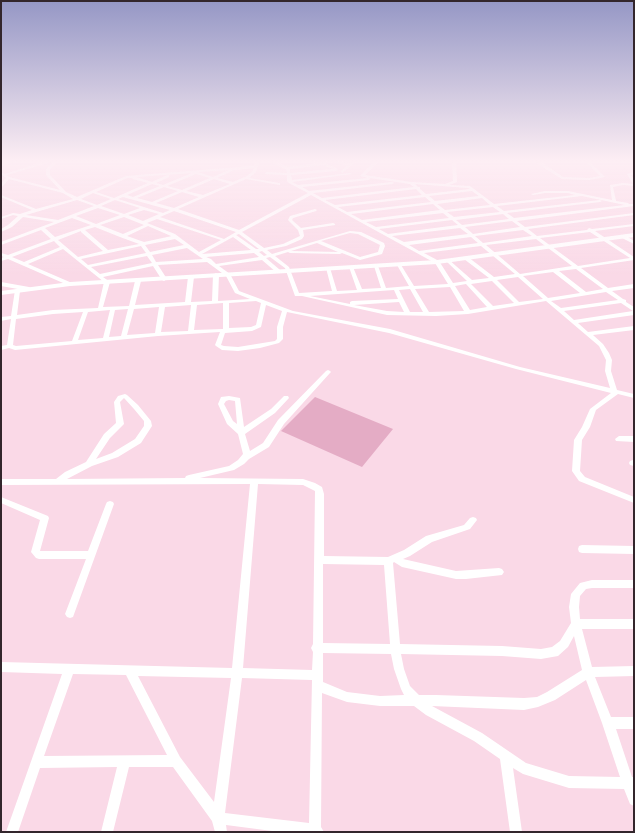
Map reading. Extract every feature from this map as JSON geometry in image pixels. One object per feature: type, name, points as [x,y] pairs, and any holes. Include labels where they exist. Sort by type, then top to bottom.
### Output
[{"type":"main road","points":[[4,284],[2,293],[70,284],[437,262],[634,235]]},
{"type":"street","points":[[8,199],[38,211]]},
{"type":"street","points":[[1,231],[10,226],[20,215],[77,199],[126,216],[176,237],[228,274],[238,292],[264,303],[285,310],[390,332],[518,368],[634,396]]},
{"type":"street","points":[[1,244],[114,199],[162,214]]},
{"type":"street","points":[[137,199],[239,232],[287,267],[297,294]]},
{"type":"street","points":[[153,203],[163,199]]},
{"type":"street","points":[[122,236],[156,217],[195,199]]},
{"type":"street","points":[[201,255],[224,240],[299,199]]},
{"type":"street","points":[[321,199],[437,262],[468,312]]},
{"type":"street","points":[[374,199],[383,209]]},
{"type":"street","points":[[334,206],[394,199]]},
{"type":"street","points":[[431,199],[471,235],[601,345],[609,360],[608,371],[614,396],[593,409],[586,427],[578,440],[576,471],[582,479],[634,500]]},
{"type":"street","points":[[346,213],[468,199]]},
{"type":"street","points":[[486,199],[578,266],[626,302],[634,310]]},
{"type":"street","points":[[361,221],[551,199]]},
{"type":"street","points":[[595,199],[634,220]]},
{"type":"street","points":[[601,199],[634,205]]},
{"type":"street","points":[[542,200],[634,259]]},
{"type":"street","points":[[374,228],[600,201]]},
{"type":"street","points":[[118,204],[124,202]]},
{"type":"street","points":[[388,235],[634,205]]},
{"type":"street","points":[[106,209],[112,206]]},
{"type":"street","points":[[1,260],[55,239],[98,226],[145,208]]},
{"type":"street","points":[[201,255],[255,251],[296,240],[302,236],[300,230],[290,220],[290,217],[315,210]]},
{"type":"street","points":[[1,218],[12,214],[58,222]]},
{"type":"street","points":[[403,244],[634,214]]},
{"type":"street","points":[[72,216],[142,243],[164,279]]},
{"type":"street","points":[[156,217],[224,240]]},
{"type":"street","points":[[300,230],[334,224]]},
{"type":"street","points":[[419,252],[634,224]]},
{"type":"street","points":[[42,228],[107,282],[100,309]]},
{"type":"street","points":[[83,231],[107,252]]},
{"type":"street","points":[[216,265],[264,258],[283,251],[317,241],[352,232],[359,233],[382,244],[383,246],[380,253],[363,259],[357,259],[317,241]]},
{"type":"street","points":[[233,236],[255,251],[278,271]]},
{"type":"street","points":[[624,236],[634,243]]},
{"type":"street","points":[[78,258],[176,237]]},
{"type":"street","points":[[88,266],[188,246]]},
{"type":"street","points":[[24,264],[63,247]]},
{"type":"street","points":[[283,251],[344,253]]},
{"type":"street","points":[[1,254],[70,284]]},
{"type":"street","points":[[466,258],[493,279],[518,304]]},
{"type":"street","points":[[297,294],[451,285],[634,259]]},
{"type":"street","points":[[99,276],[155,264],[209,260]]},
{"type":"street","points":[[448,260],[491,308]]},
{"type":"street","points":[[399,264],[427,314]]},
{"type":"street","points":[[376,266],[384,289]]},
{"type":"street","points":[[351,267],[360,291]]},
{"type":"street","points":[[328,268],[335,292]]},
{"type":"street","points":[[554,270],[584,293]]},
{"type":"street","points":[[215,302],[216,276]]},
{"type":"street","points":[[191,277],[191,332]]},
{"type":"street","points":[[124,337],[138,280]]},
{"type":"street","points":[[4,284],[29,289]]},
{"type":"street","points":[[297,294],[387,313],[427,314],[468,312],[634,286]]},
{"type":"street","points":[[396,289],[408,314]]},
{"type":"street","points":[[10,346],[16,291]]},
{"type":"street","points":[[1,319],[53,312],[257,300]]},
{"type":"street","points":[[340,304],[401,300]]},
{"type":"street","points":[[226,302],[225,331],[218,345],[222,348],[238,349],[277,342],[280,338],[280,327],[285,310]]},
{"type":"street","points":[[561,310],[626,302],[634,303]]},
{"type":"street","points":[[1,348],[10,346],[27,347],[106,338],[225,331],[258,327],[264,303]]},
{"type":"street","points":[[158,334],[162,306]]},
{"type":"street","points":[[106,338],[113,308]]},
{"type":"street","points":[[75,341],[86,310]]},
{"type":"street","points":[[574,322],[634,313]]},
{"type":"street","points":[[588,334],[634,328]]},
{"type":"street","points":[[174,481],[231,468],[266,445],[281,422],[328,372]]},
{"type":"street","points":[[57,482],[68,474],[89,464],[115,455],[138,442],[148,426],[147,421],[143,414],[125,396],[120,397],[117,402],[120,424],[107,436],[89,464]]},
{"type":"street","points":[[241,433],[230,422],[221,404],[223,399],[229,398],[238,400],[241,433],[247,454],[246,457]]},
{"type":"street","points":[[241,433],[273,411],[286,398]]},
{"type":"street","points":[[619,439],[634,439]]},
{"type":"street","points":[[221,832],[218,818],[237,674],[254,481]]},
{"type":"street","points":[[1,482],[303,482],[312,485],[319,490],[316,648],[316,831],[218,818],[176,761],[130,672]]},
{"type":"street","points":[[1,500],[45,518],[35,552],[39,555],[91,555]]},
{"type":"street","points":[[70,614],[110,504]]},
{"type":"street","points":[[392,560],[429,539],[467,527],[473,520]]},
{"type":"street","points":[[582,549],[634,550]]},
{"type":"street","points":[[318,560],[392,560],[456,575],[499,572]]},
{"type":"street","points":[[392,560],[395,650],[399,669],[406,689],[417,701],[430,711],[478,737],[523,768],[570,782],[631,783]]},
{"type":"street","points":[[634,584],[592,584],[583,586],[576,594],[574,607],[576,624],[588,672],[631,783],[634,800]]},
{"type":"street","points":[[316,648],[502,651],[541,654],[554,652],[564,644],[576,624]]},
{"type":"street","points":[[576,624],[634,624]]},
{"type":"street","points":[[1,667],[237,674],[317,680],[347,697],[380,701],[524,704],[538,702],[551,696],[588,672],[634,671]]},
{"type":"street","points":[[12,832],[69,669]]},
{"type":"street","points":[[608,723],[634,723]]},
{"type":"street","points":[[504,756],[516,832]]},
{"type":"street","points":[[36,762],[176,761]]},
{"type":"street","points":[[107,832],[124,762]]},
{"type":"shaded area","points":[[315,397],[393,429],[362,467],[281,431]]}]
